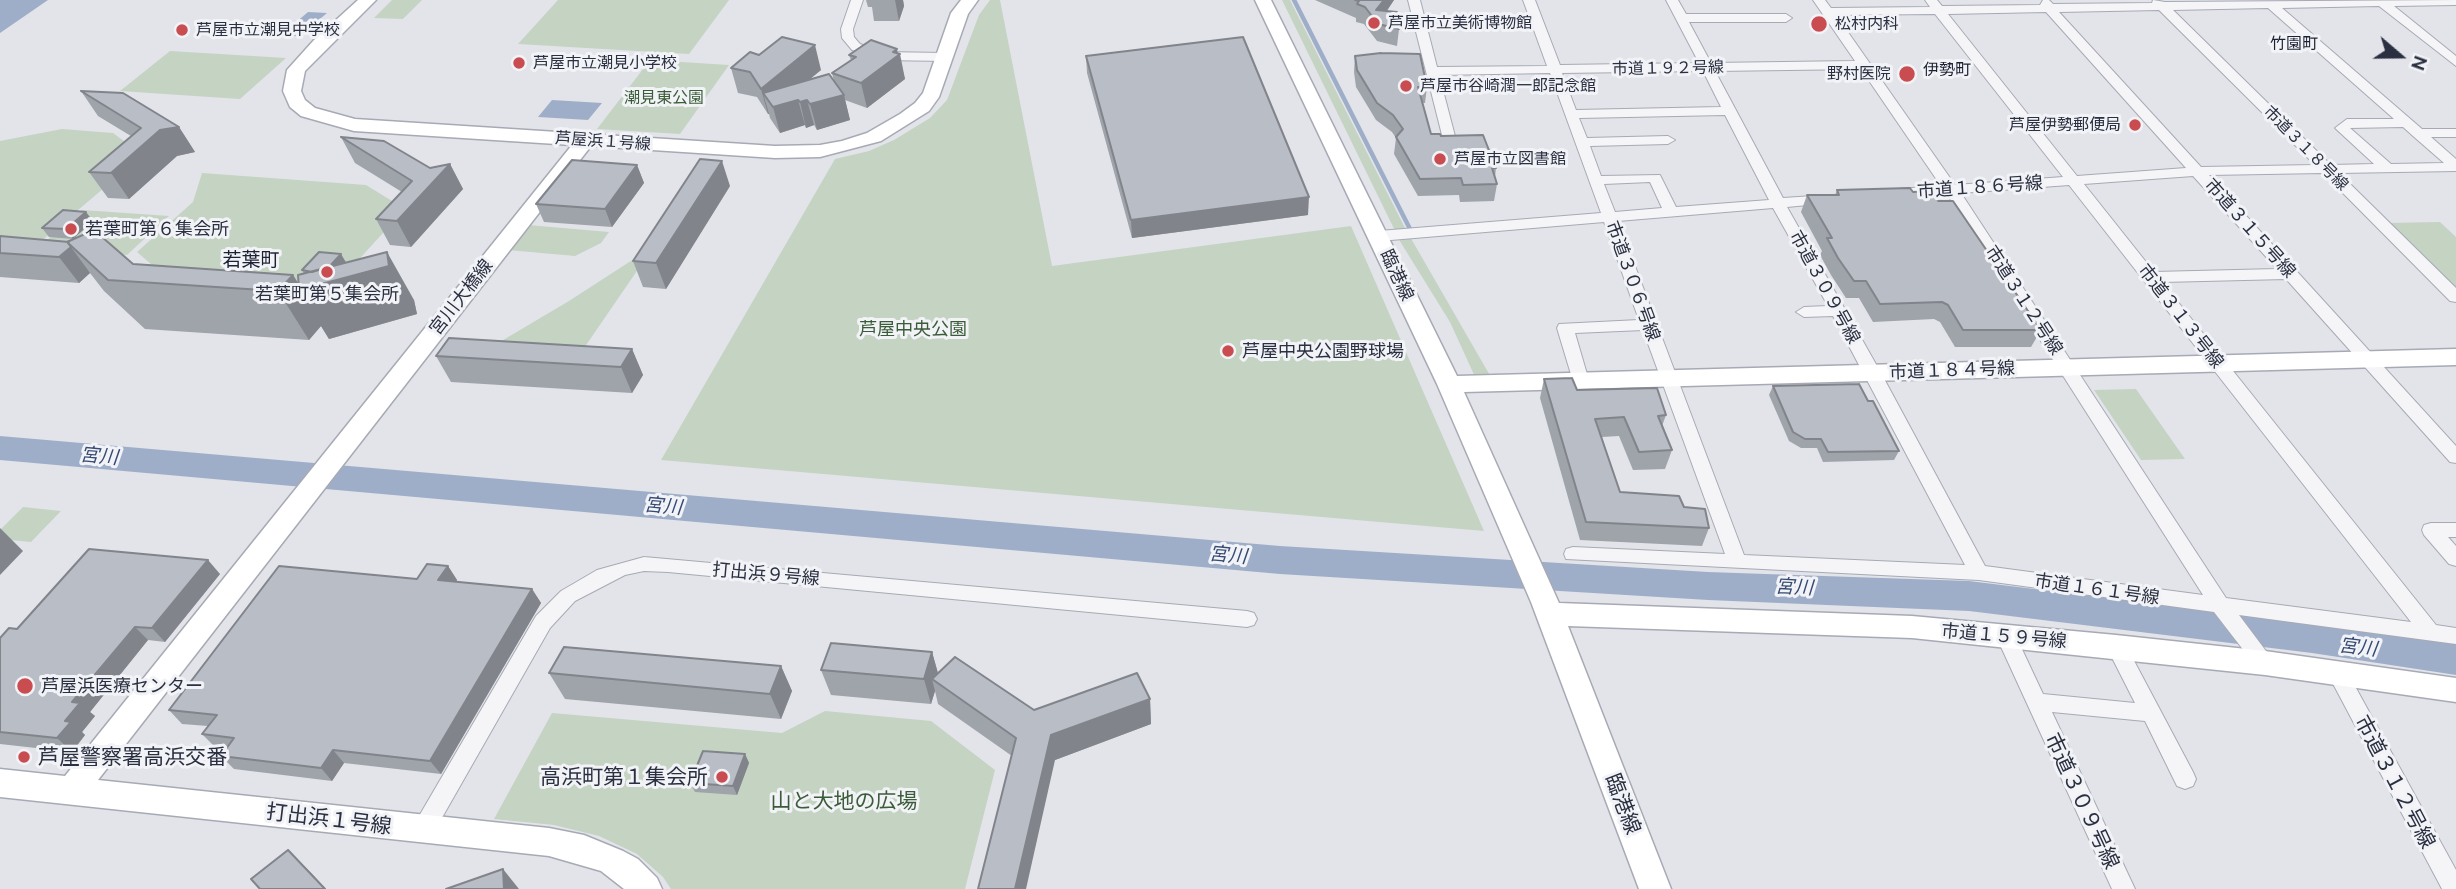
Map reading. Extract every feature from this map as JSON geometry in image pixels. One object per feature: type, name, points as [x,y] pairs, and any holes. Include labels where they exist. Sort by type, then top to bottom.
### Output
[{"type":"street","name":"芦屋浜１号線","points":[[368,0],[296,70],[292,91],[303,109],[327,119],[354,125],[775,152],[820,151],[874,137],[922,107],[932,93],[960,13],[970,0]]},
{"type":"street","points":[[857,0],[847,29],[848,37],[856,47],[882,56],[945,57]]},
{"type":"street","name":"臨港線","points":[[1263,0],[1449,384],[1548,608],[1655,889]]},
{"type":"street","points":[[1414,0],[1449,140]]},
{"type":"street","name":"市道３０６号線","points":[[1529,0],[1737,562]]},
{"type":"street","name":"市道３０９号線","points":[[1672,0],[1778,203],[1873,373],[1979,573]]},
{"type":"street","points":[[2380,1],[2456,62]]},
{"type":"street","points":[[1823,6],[2456,1]]},
{"type":"street","points":[[2269,2],[2456,167]]},
{"type":"street","name":"市道３１８号線","points":[[2158,3],[2456,297]]},
{"type":"street","name":"市道３１５号線","points":[[2046,4],[2456,457]]},
{"type":"street","name":"市道３１３号線","points":[[1935,5],[2430,632]]},
{"type":"street","name":"市道３１２号線","points":[[1823,6],[1951,189],[2223,608],[2260,656]]},
{"type":"street","points":[[1682,18],[1786,18]]},
{"type":"street","name":"市道１９２号線","points":[[1432,71],[1863,65]]},
{"type":"street","points":[[1569,114],[1730,111]]},
{"type":"street","points":[[2387,168],[2342,128],[2347,123],[2407,123]]},
{"type":"street","points":[[2418,134],[2456,133]]},
{"type":"street","points":[[1582,147],[1668,140]]},
{"type":"street","name":"宮川大橋線","points":[[73,789],[586,141]]},
{"type":"street","points":[[1582,147],[1653,151]]},
{"type":"street","name":"市道１８６号線","points":[[1885,194],[2199,171],[2456,167]]},
{"type":"street","points":[[1595,180],[1655,178],[1671,211]]},
{"type":"street","points":[[1379,236],[1844,197]]},
{"type":"street","points":[[2150,278],[2293,274]]},
{"type":"street","points":[[1804,312],[1838,311]]},
{"type":"street","points":[[1581,382],[1565,328],[1649,325]]},
{"type":"street","name":"市道１８４号線","points":[[1449,384],[2456,357]]},
{"type":"street","points":[[2456,530],[2431,530],[2456,559]]},
{"type":"street","name":"市道１６１号線","points":[[1573,554],[1979,573],[2223,608],[2456,636]]},
{"type":"street","name":"打出浜９号線","points":[[423,830],[543,622],[568,596],[604,575],[623,568],[644,564],[668,565],[1247,619]]},
{"type":"street","name":"市道１５９号線","points":[[1548,608],[1912,627],[2260,656],[2338,674],[2455,693]]},
{"type":"street","name":"市道３０９号線","points":[[2006,636],[2123,889]]},
{"type":"street","points":[[2116,646],[2185,779]]},
{"type":"street","name":"市道３１２号線","points":[[2338,674],[2454,887]]},
{"type":"street","points":[[2036,702],[2149,713]]},
{"type":"street","name":"打出浜１号線","points":[[0,783],[549,842],[584,850],[612,861],[628,870],[646,889]]},
{"type":"green space","points":[[392,0],[422,0],[403,19],[374,18]]},
{"type":"green space","points":[[558,0],[729,0],[689,54],[518,44]]},
{"type":"green space","name":"芦屋中央公園","points":[[990,0],[1000,0],[1052,266],[1351,226],[1484,531],[661,460],[835,159],[869,151],[894,140],[930,118],[947,100],[979,15]]},
{"type":"green space","points":[[1282,0],[1290,0],[1405,228],[1492,379],[1476,379],[1450,322],[1401,243]]},
{"type":"green space","points":[[170,51],[286,58],[240,99],[120,91]]},
{"type":"green space","name":"潮見東公園","points":[[650,60],[729,65],[680,134],[597,129]]},
{"type":"green space","points":[[62,129],[113,133],[143,155],[32,249],[0,246],[0,141]]},
{"type":"green space","points":[[202,173],[366,185],[405,209],[318,304],[188,296],[137,252],[193,202]]},
{"type":"green space","points":[[82,210],[169,216],[127,255],[38,248]]},
{"type":"green space","points":[[2440,222],[2456,237],[2456,291],[2387,223]]},
{"type":"green space","points":[[528,225],[609,232],[601,243],[575,256],[508,250]]},
{"type":"green space","points":[[654,246],[582,351],[493,346],[569,301]]},
{"type":"green space","points":[[2136,389],[2185,459],[2141,460],[2094,390]]},
{"type":"green space","points":[[23,507],[61,511],[31,542],[0,539],[0,530]]},
{"type":"green space","name":"山と大地の広場","points":[[825,711],[931,721],[995,770],[965,889],[671,889],[663,877],[637,854],[599,836],[554,825],[494,819],[552,713],[782,733]]},
{"type":"water","points":[[0,0],[48,0],[0,33]]},
{"type":"water","points":[[308,12],[327,13],[300,36],[281,35]]},
{"type":"water","points":[[552,100],[602,103],[588,120],[538,117]]},
{"type":"building","points":[[1355,0],[1384,0],[1376,10],[1397,12],[1399,29],[1378,24],[1365,7],[1357,4],[1359,1]]},
{"type":"building","points":[[782,37],[815,45],[761,89],[750,72],[731,68],[750,52],[759,55]]},
{"type":"building","points":[[1243,37],[1309,197],[1131,220],[1086,56]]},
{"type":"building","points":[[871,40],[897,49],[893,52],[900,54],[861,83],[832,73],[856,57],[849,55]]},
{"type":"building","points":[[1381,53],[1420,54],[1427,87],[1418,87],[1431,134],[1483,135],[1496,168],[1492,168],[1497,184],[1463,185],[1461,178],[1420,179],[1396,137],[1403,129],[1393,115],[1377,103],[1357,70],[1355,56]]},
{"type":"building","points":[[829,74],[844,95],[810,104],[807,100],[798,100],[773,107],[763,93]]},
{"type":"building","points":[[81,91],[123,93],[179,127],[160,130],[111,173],[89,172],[141,128]]},
{"type":"building","points":[[341,137],[384,141],[430,168],[450,164],[397,221],[376,219],[412,181]]},
{"type":"building","points":[[700,159],[722,161],[656,263],[633,261]]},
{"type":"building","points":[[572,160],[637,165],[605,209],[536,204]]},
{"type":"building","points":[[1910,188],[1913,192],[1931,191],[1938,201],[1953,201],[2041,330],[1963,330],[1948,305],[1942,302],[1880,304],[1866,281],[1854,281],[1827,238],[1832,238],[1807,195],[1839,195],[1837,190]]},
{"type":"building","points":[[63,210],[86,212],[66,229],[42,228]]},
{"type":"building","points":[[94,230],[133,264],[293,275],[278,291],[108,280],[67,242]]},
{"type":"building","points":[[0,236],[69,242],[71,247],[59,257],[0,253]]},
{"type":"building","points":[[319,252],[341,254],[329,267],[312,272],[302,270]]},
{"type":"building","points":[[387,252],[389,266],[299,290],[298,275]]},
{"type":"building","points":[[449,338],[632,349],[621,367],[436,356]]},
{"type":"building","points":[[1572,378],[1577,390],[1657,388],[1666,415],[1658,416],[1672,450],[1639,452],[1624,417],[1595,419],[1620,492],[1679,496],[1684,507],[1705,509],[1709,528],[1586,522],[1544,379]]},
{"type":"building","points":[[1859,384],[1868,401],[1873,401],[1899,451],[1828,452],[1821,439],[1805,439],[1793,432],[1773,386]]},
{"type":"building","points":[[89,549],[208,560],[152,628],[135,627],[72,702],[80,703],[65,721],[71,722],[57,738],[0,732],[0,638],[9,628],[17,629]]},
{"type":"building","points":[[427,564],[448,566],[438,580],[532,589],[430,761],[333,750],[321,768],[221,756],[234,738],[202,734],[217,715],[169,710],[279,566],[417,579]]},
{"type":"building","points":[[831,643],[932,652],[924,679],[821,670]]},
{"type":"building","points":[[564,647],[781,666],[770,694],[549,673]]},
{"type":"building","points":[[955,657],[1034,710],[1137,673],[1150,699],[1051,735],[1015,889],[978,889],[1016,738],[932,679]]},
{"type":"building","points":[[703,751],[745,754],[733,786],[690,783]]},
{"type":"building","points":[[288,850],[325,889],[260,889],[251,879]]},
{"type":"building","points":[[503,869],[504,889],[446,889]]},
{"type":"waterway","points":[[1294,0],[1410,229]]},
{"type":"waterway","name":"宮川","points":[[0,448],[1280,560],[1708,586],[1969,596],[2312,638],[2456,659]]},
{"type":"place","name":"芦屋市立美術博物館","points":[[1374,23]]},
{"type":"place","name":"松村内科","points":[[1819,24]]},
{"type":"place","name":"芦屋市立潮見中学校","points":[[182,30]]},
{"type":"place","name":"芦屋市立潮見小学校","points":[[519,63]]},
{"type":"place","name":"野村医院","points":[[1907,74]]},
{"type":"place","name":"芦屋市谷崎潤一郎記念館","points":[[1406,86]]},
{"type":"place","name":"芦屋伊勢郵便局","points":[[2135,125]]},
{"type":"place","name":"芦屋市立図書館","points":[[1440,159]]},
{"type":"place","name":"若葉町第６集会所","points":[[71,229]]},
{"type":"place","name":"若葉町第５集会所","points":[[327,272]]},
{"type":"place","name":"芦屋中央公園野球場","points":[[1228,351]]},
{"type":"place","name":"芦屋浜医療センター","points":[[25,686]]},
{"type":"place","name":"芦屋警察署高浜交番","points":[[24,757]]},
{"type":"place","name":"高浜町第１集会所","points":[[722,777]]},
{"type":"district","name":"竹園町","points":[[2294,44]]},
{"type":"district","name":"伊勢町","points":[[1947,70]]},
{"type":"district","name":"若葉町","points":[[251,260]]}]
